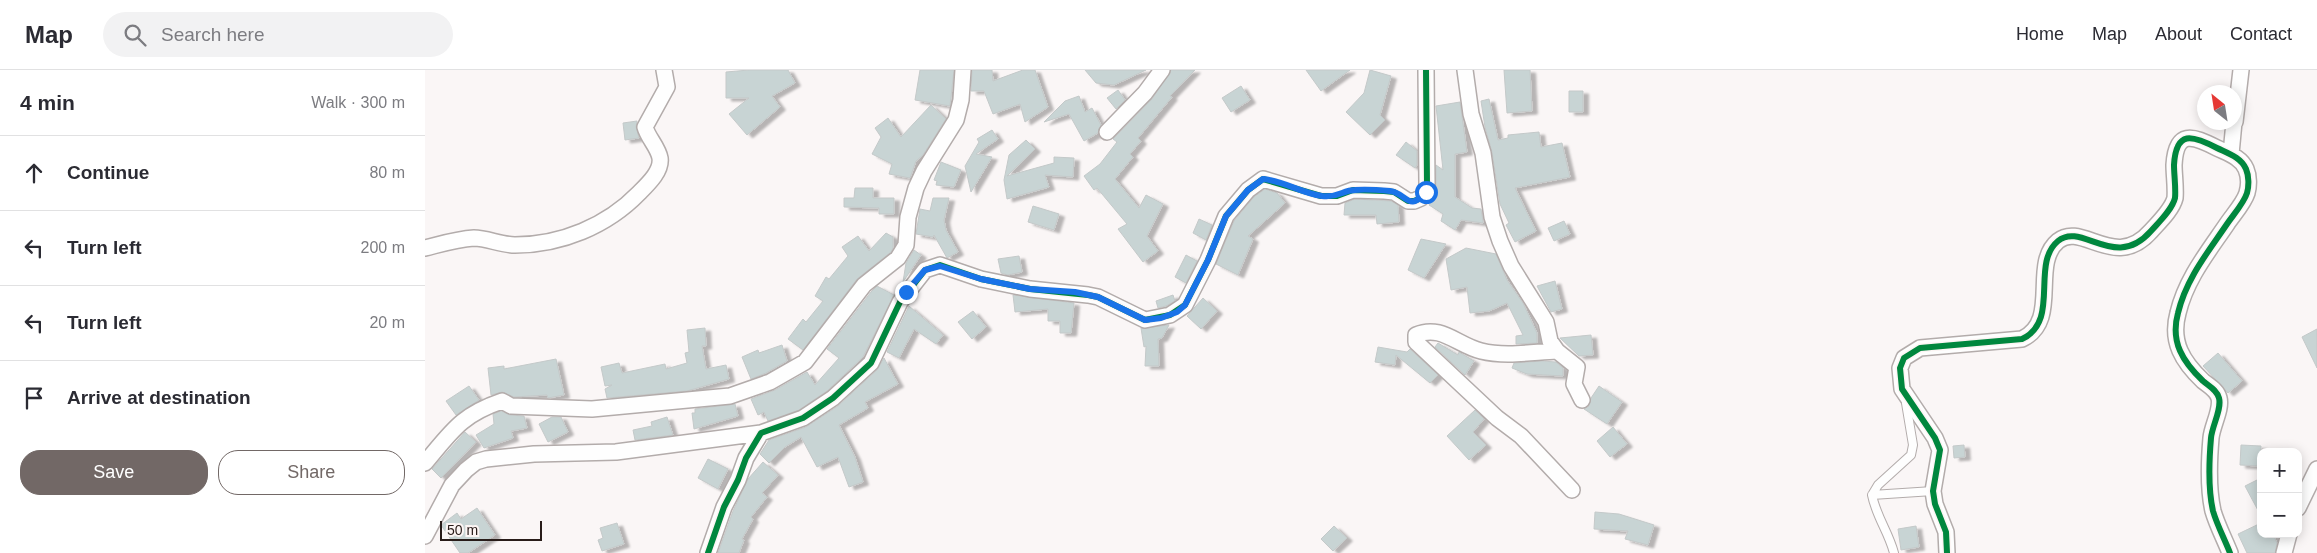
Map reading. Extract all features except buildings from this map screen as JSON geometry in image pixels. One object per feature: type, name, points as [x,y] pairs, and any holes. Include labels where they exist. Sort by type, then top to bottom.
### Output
[{"type":"street","points":[[425,248],[462,239],[477,238],[514,245],[553,242],[595,226],[613,216],[645,188],[659,166],[660,157],[645,127],[667,87],[664,70]]},
{"type":"street","points":[[425,463],[457,426],[478,410],[502,402],[511,406],[593,409],[730,396],[770,382],[805,362],[864,285],[898,258],[906,245],[908,217],[916,188],[924,171],[956,120],[961,100],[963,70]]},
{"type":"street","points":[[1107,132],[1145,93],[1161,70]]},
{"type":"street","points":[[425,536],[452,485],[476,462],[518,455],[616,452],[761,433],[803,418],[833,398],[871,363],[903,297],[918,275],[932,266],[949,267],[981,279],[1030,289],[1075,292],[1098,297],[1145,320],[1152,320],[1177,312],[1185,305],[1208,260],[1226,216],[1248,190],[1263,179],[1321,196],[1337,196],[1353,190],[1384,191],[1394,192],[1407,202],[1414,202],[1426,192],[1427,184],[1426,70]]},
{"type":"street","points":[[1465,70],[1471,114],[1483,153],[1492,217],[1511,266],[1545,322],[1550,340],[1557,352],[1577,367],[1574,384],[1582,400]]},
{"type":"street","points":[[2239,85],[2241,70]]},
{"type":"street","points":[[2231,154],[2234,130]]},
{"type":"street","points":[[1947,553],[1945,532],[1935,504],[1933,491],[1941,450],[1902,389],[1900,368],[1904,358],[1921,348],[2023,339],[2030,335],[2040,321],[2050,251],[2062,238],[2070,236],[2122,249],[2133,247],[2143,240],[2167,212],[2175,198],[2175,154],[2177,145],[2183,139],[2191,137],[2202,139],[2231,154],[2245,167],[2249,178],[2247,195],[2196,269],[2177,313],[2175,333],[2178,349],[2187,365],[2217,393],[2220,402],[2212,430],[2209,460],[2213,511],[2230,553]]},
{"type":"street","points":[[1557,352],[1494,354],[1464,346],[1439,332],[1427,330],[1417,335],[1416,342],[1497,418],[1521,436],[1572,490]]},
{"type":"street","points":[[708,553],[724,507],[738,480],[746,458],[761,433]]},
{"type":"street","points":[[2302,500],[2317,470]]},
{"type":"street","points":[[2284,553],[2288,538]]},
{"type":"lane","points":[[1894,553],[1874,505],[1872,495],[1886,477],[1911,455],[1913,445],[1908,411],[1902,389]]},
{"type":"lane","points":[[1872,495],[1933,491]]},
{"type":"cycle path","points":[[708,553],[724,507],[738,480],[746,458],[761,433],[803,418],[833,398],[871,363],[900,302],[925,270],[940,265],[981,279],[1030,289],[1098,297],[1145,320],[1170,315],[1185,305],[1208,260],[1226,216],[1248,190],[1263,179],[1321,196],[1337,196],[1353,190],[1394,192],[1408,201],[1421,198],[1426,192],[1427,184],[1426,70]]},
{"type":"cycle path","points":[[1947,553],[1946,532],[1935,504],[1933,491],[1940,450],[1935,438],[1902,389],[1900,368],[1904,358],[1920,348],[2022,339],[2034,331],[2040,319],[2043,306],[2046,263],[2050,251],[2058,241],[2067,237],[2078,237],[2112,247],[2125,247],[2138,242],[2151,231],[2171,207],[2175,198],[2175,154],[2178,146],[2187,138],[2200,140],[2237,158],[2244,165],[2248,178],[2246,197],[2192,277],[2186,289],[2176,323],[2177,342],[2184,359],[2196,374],[2215,390],[2220,402],[2211,438],[2209,465],[2210,494],[2213,511],[2230,553]]},
{"type":"route","points":[[906,292],[918,275],[925,270],[932,266],[949,267],[985,280],[1030,289],[1038,288],[1075,292],[1098,297],[1145,320],[1152,320],[1177,312],[1185,305],[1208,260],[1226,216],[1256,182],[1263,179],[1273,180],[1321,196],[1337,196],[1353,190],[1394,192],[1407,202],[1414,202],[1426,192]]}]
